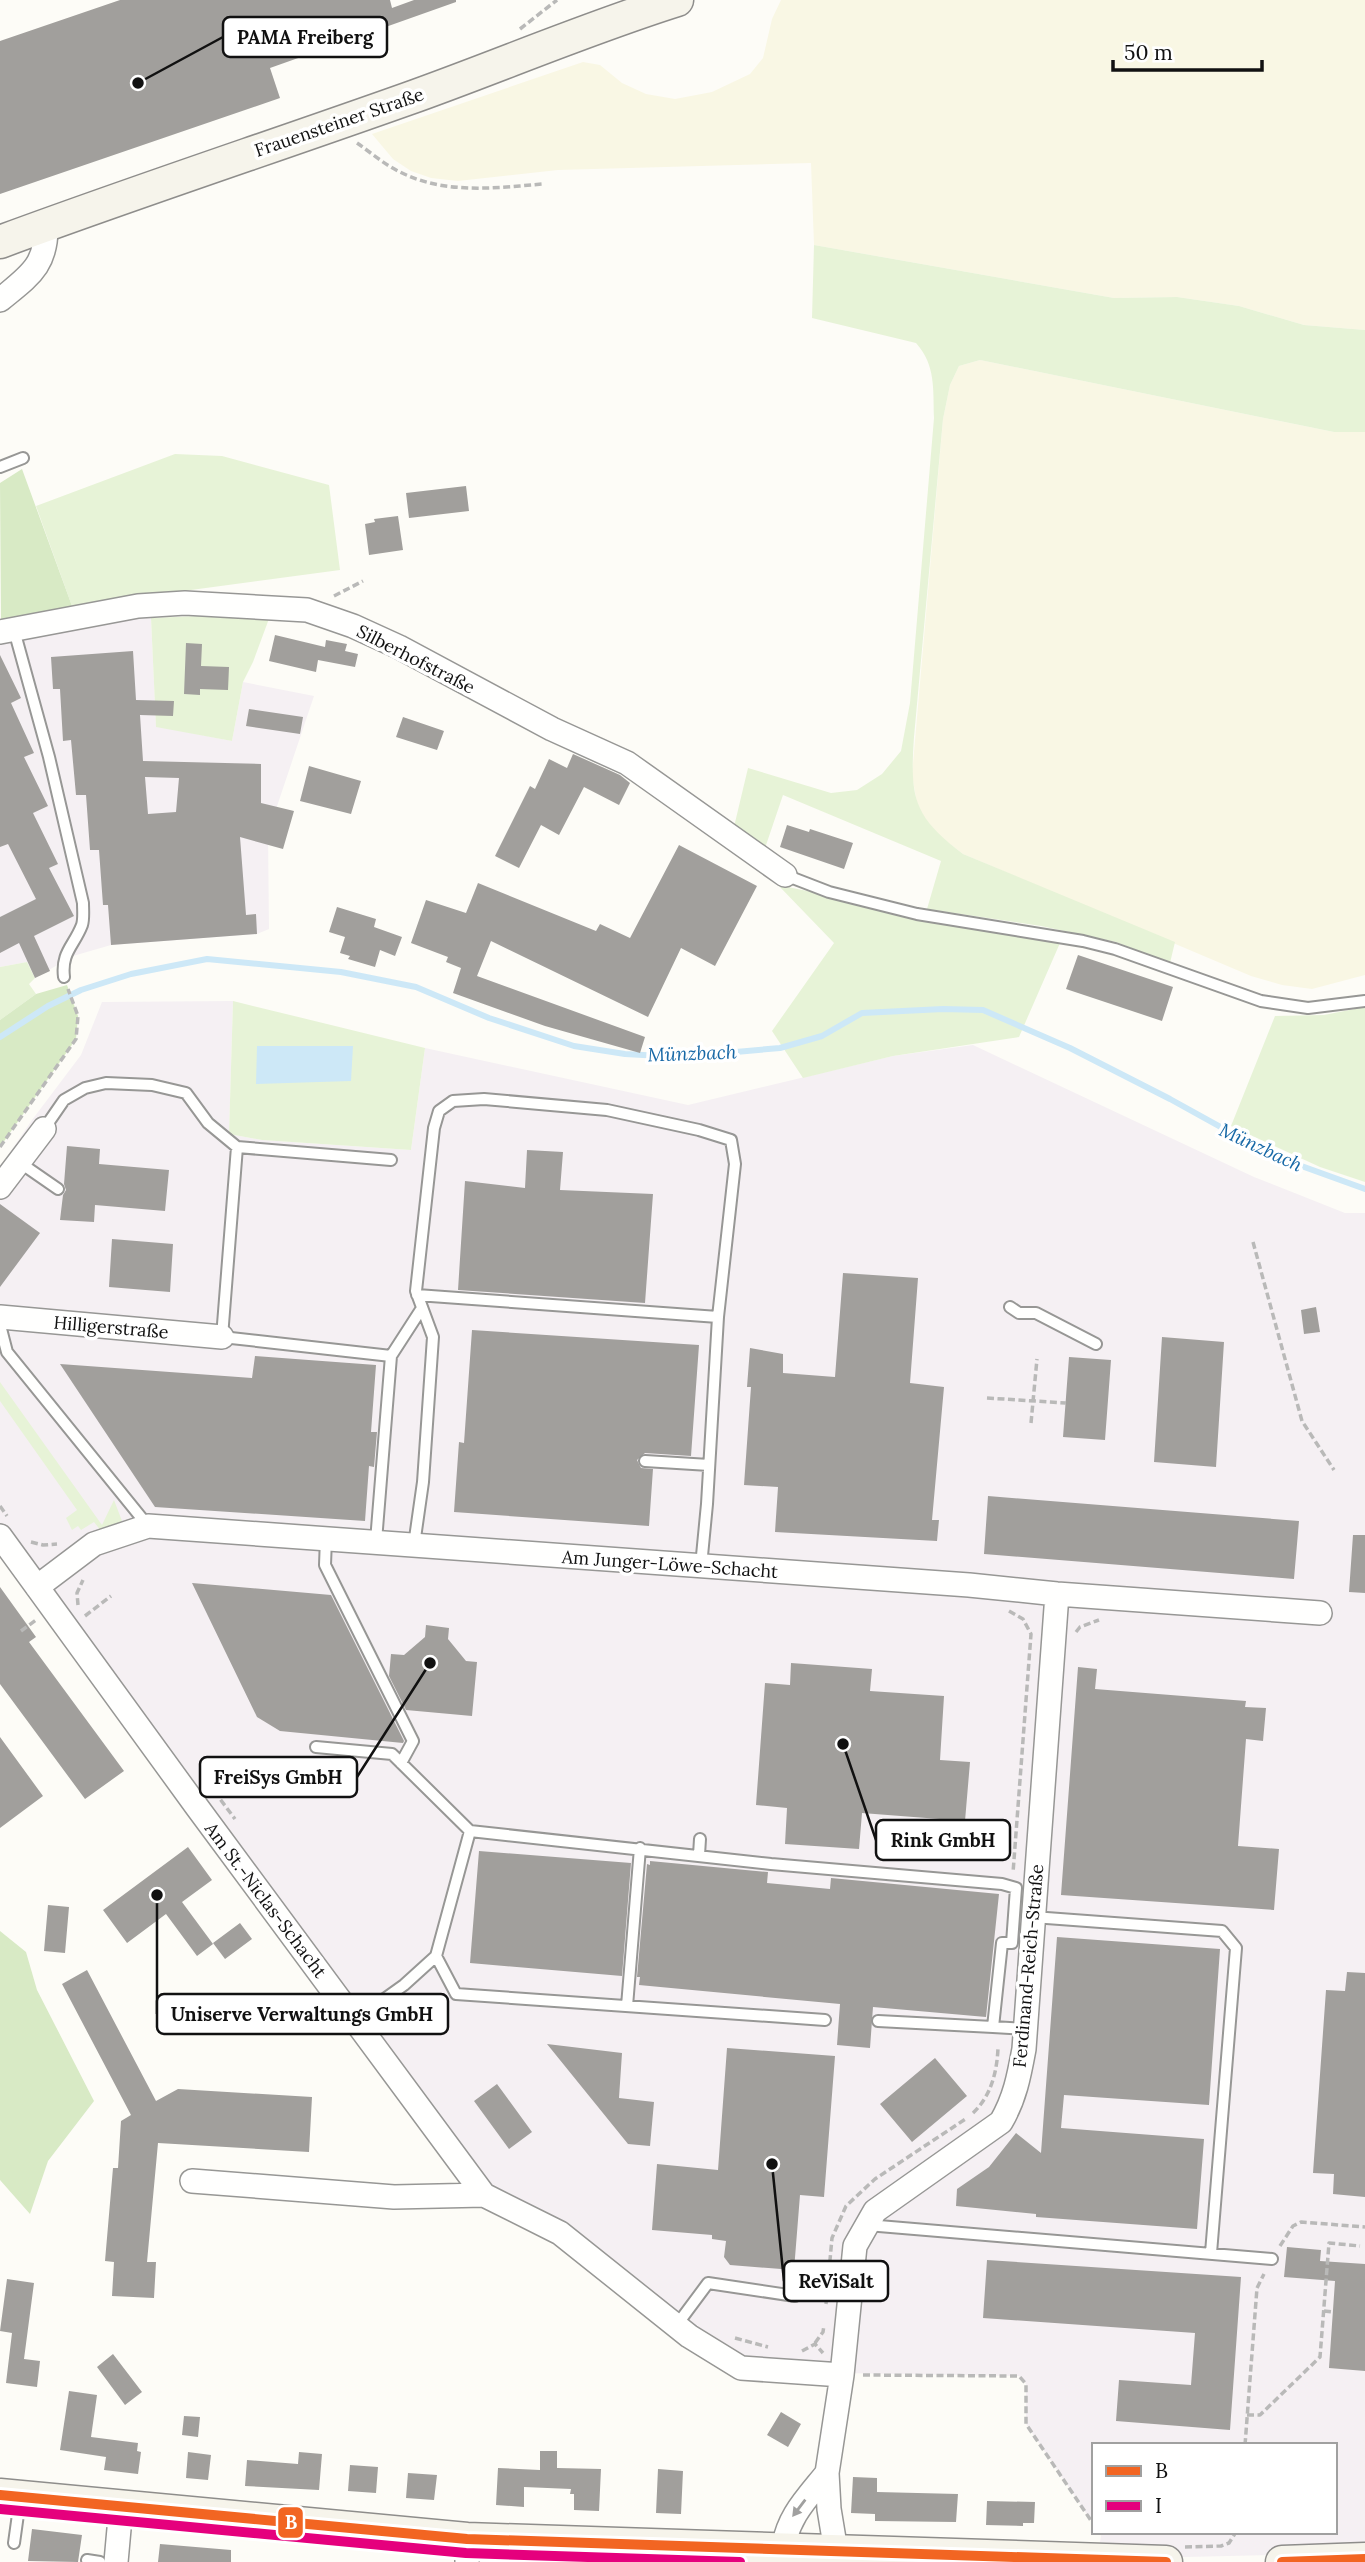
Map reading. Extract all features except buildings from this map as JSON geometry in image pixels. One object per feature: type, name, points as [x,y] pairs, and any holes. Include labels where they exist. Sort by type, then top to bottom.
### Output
[{"type":"street","name":"Frauensteiner Straße","points":[[0,242],[501,65],[570,36],[677,0]]},
{"type":"street","points":[[0,300],[39,265],[46,241],[46,225]]},
{"type":"street","name":"Silberhofstraße","points":[[7,631],[87,614],[149,605],[185,603],[307,610],[353,626],[399,647],[552,729],[626,763],[785,875]]},
{"type":"street","points":[[0,1187],[44,1129]]},
{"type":"street","name":"Hilligerstraße","points":[[0,1317],[222,1336]]},
{"type":"street","name":"Am Junger-Löwe-Schacht","points":[[37,1587],[86,1550],[113,1536],[148,1526],[1320,1613]]},
{"type":"street","name":"Am St.-Niclas-Schacht","points":[[6,1530],[37,1587],[484,2195],[560,2233],[676,2326],[741,2368],[842,2375]]},
{"type":"street","name":"Ferdinand-Reich-Straße","points":[[811,2553],[829,2509],[827,2473],[842,2375],[855,2246],[875,2211],[1000,2122],[1012,2103],[1019,2077],[1025,2029],[1057,1594]]},
{"type":"street","name":"Am St.-Niclas-Schacht","points":[[192,2181],[394,2197],[484,2195]]},
{"type":"street","points":[[811,2553],[785,2532],[793,2515],[827,2473]]},
{"type":"street","points":[[10,2496],[121,2507],[467,2550],[811,2553],[1166,2562]]},
{"type":"street","points":[[116,2562],[121,2507]]},
{"type":"street","points":[[1282,2562],[1365,2559]]},
{"type":"lane","points":[[0,467],[23,458]]},
{"type":"lane","points":[[7,631],[38,713],[83,903],[83,924],[67,949],[63,965],[66,981]]},
{"type":"lane","points":[[785,875],[829,892],[917,914],[1115,949],[1261,1001],[1308,1008],[1365,1001]]},
{"type":"lane","points":[[44,1129],[64,1100],[85,1088],[106,1083],[152,1085],[186,1093],[208,1123],[237,1147],[391,1160]]},
{"type":"lane","points":[[414,1545],[423,1482],[433,1337],[417,1295],[418,1263],[434,1128],[439,1111],[453,1101],[484,1099],[607,1110],[699,1129],[731,1140],[735,1164],[718,1317],[701,1566]]},
{"type":"lane","points":[[237,1147],[222,1336],[391,1356]]},
{"type":"lane","points":[[19,1162],[58,1188]]},
{"type":"lane","points":[[417,1295],[718,1317]]},
{"type":"lane","points":[[1010,1307],[1020,1313],[1036,1313],[1096,1344]]},
{"type":"lane","points":[[376,1541],[391,1356],[422,1308]]},
{"type":"lane","points":[[0,1325],[7,1352],[148,1526]]},
{"type":"lane","points":[[645,1461],[709,1465]]},
{"type":"lane","points":[[327,1538],[324,1565],[413,1741],[401,1763]]},
{"type":"lane","points":[[316,1747],[392,1754],[470,1831],[771,1864],[1002,1884],[1016,1888],[1012,1943],[1002,1943],[993,2027]]},
{"type":"lane","points":[[355,2020],[404,1985],[436,1956],[470,1831]]},
{"type":"lane","points":[[699,1855],[700,1839]]},
{"type":"lane","points":[[627,2006],[640,1848]]},
{"type":"lane","points":[[1033,1917],[1222,1931],[1236,1948],[1212,2253]]},
{"type":"lane","points":[[436,1956],[456,1994],[825,2020]]},
{"type":"lane","points":[[878,2021],[1025,2029]]},
{"type":"lane","points":[[867,2225],[1272,2259]]},
{"type":"lane","points":[[676,2326],[708,2283],[795,2296]]},
{"type":"lane","points":[[10,2496],[15,2543]]},
{"type":"lane","points":[[88,2560],[100,2562]]},
{"type":"path","points":[[334,124],[397,171],[432,184],[477,189],[543,184]]},
{"type":"path","points":[[0,1147],[76,1039],[78,1016],[66,981]]},
{"type":"path","points":[[1253,1242],[1302,1421],[1334,1470]]},
{"type":"path","points":[[1031,1423],[1037,1359]]},
{"type":"path","points":[[987,1398],[1066,1403]]},
{"type":"path","points":[[0,1506],[6,1530]]},
{"type":"path","points":[[25,1539],[53,1545],[76,1535],[97,1567],[85,1576],[77,1593],[77,1604],[83,1618]]},
{"type":"path","points":[[1004,1610],[1023,1619],[1031,1634],[1012,1869],[1016,1888]]},
{"type":"path","points":[[1072,1643],[1080,1627],[1105,1619]]},
{"type":"path","points":[[208,1783],[241,1828]]},
{"type":"path","points":[[1245,2443],[1257,2288],[1272,2259],[1293,2226],[1301,2222],[1365,2227]]},
{"type":"path","points":[[1247,2415],[1260,2415],[1320,2357],[1329,2243],[1360,2246]]},
{"type":"path","points":[[1324,2311],[1333,2312]]},
{"type":"path","points":[[842,2375],[1019,2376],[1026,2384],[1026,2424],[1092,2522]]},
{"type":"shaded area","points":[[781,0],[1365,0],[1365,330],[1304,325],[1239,306],[1177,297],[1114,298],[814,245],[811,163],[558,170],[458,181],[431,178],[411,171],[393,159],[372,134],[583,62],[600,65],[622,83],[646,94],[675,99],[712,92],[750,74],[763,58],[772,19]]},
{"type":"shaded area","points":[[980,360],[1334,432],[1365,432],[1365,975],[1312,989],[1282,985],[1251,976],[963,854],[938,835],[918,809],[912,775],[943,419],[950,385],[959,366]]},
{"type":"shaded area","points":[[138,606],[151,618],[156,726],[232,741],[243,682],[314,696],[268,833],[269,929],[257,934],[111,945],[73,956],[35,978],[27,962],[0,967],[0,632]]},
{"type":"shaded area","points":[[233,1001],[229,1134],[262,1140],[411,1150],[425,1048],[688,1105],[893,1056],[973,1045],[1254,1177],[1345,1213],[1365,1213],[1365,2553],[1097,2559],[1100,2534],[1337,2534],[1337,2443],[1092,2443],[1092,2522],[1026,2424],[1026,2384],[1019,2376],[777,2372],[729,2353],[465,2172],[0,1547],[0,1167],[81,1055],[102,1002]]},
{"type":"green space","points":[[814,245],[1114,298],[1177,297],[1239,306],[1304,325],[1365,330],[1365,432],[1334,432],[980,360],[959,366],[950,385],[943,419],[914,737],[913,776],[918,804],[934,828],[963,854],[1175,942],[1170,963],[1116,942],[1041,926],[927,909],[941,861],[783,795],[763,854],[733,831],[748,768],[831,793],[857,790],[882,774],[901,751],[910,703],[934,418],[930,369],[916,343],[812,318]]},
{"type":"green space","points":[[175,454],[222,456],[329,485],[340,570],[72,606],[36,506]]},
{"type":"green space","points":[[22,469],[72,606],[1,620],[0,483]]},
{"type":"green space","points":[[270,616],[243,682],[232,741],[156,727],[151,618]]},
{"type":"green space","points":[[778,885],[1060,943],[1019,1037],[893,1056],[803,1078],[772,1031],[834,943]]},
{"type":"green space","points":[[27,962],[35,978],[29,984],[36,994],[0,1020],[0,967]]},
{"type":"green space","points":[[67,985],[78,1016],[76,1039],[0,1147],[0,1020],[36,994]]},
{"type":"green space","points":[[233,1001],[425,1048],[411,1150],[262,1140],[229,1134]]},
{"type":"green space","points":[[1365,1007],[1365,1182],[1320,1167],[1231,1126],[1275,1016],[1324,1015]]},
{"type":"green space","points":[[0,1382],[102,1525],[114,1500],[122,1521],[101,1531],[94,1522],[81,1530],[78,1526],[72,1530],[66,1518],[77,1510],[0,1401]]},
{"type":"green space","points":[[0,1931],[26,1952],[37,1990],[94,2101],[48,2161],[30,2214],[0,2180]]},
{"type":"water","points":[[257,1046],[353,1046],[351,1081],[256,1084]]},
{"type":"waterway","name":"Münzbach","points":[[0,1037],[48,1006],[81,990],[131,974],[207,959],[341,972],[416,987],[489,1018],[574,1046],[625,1054],[679,1057],[780,1048],[822,1036],[862,1013],[983,1010],[1070,1048],[1271,1155],[1365,1189]]},
{"type":"transit line","name":"B","points":[[0,2495],[467,2539],[1166,2562]]},
{"type":"transit line","name":"I","points":[[0,2509],[466,2553],[740,2562]]},
{"type":"transit line","name":"B","points":[[1282,2562],[1365,2559]]},
{"type":"place","name":"PAMA Freiberg","points":[[138,83]]},
{"type":"place","name":"FreiSys GmbH","points":[[430,1663]]},
{"type":"place","name":"Rink GmbH","points":[[843,1744]]},
{"type":"place","name":"Uniserve Verwaltungs GmbH","points":[[157,1895]]},
{"type":"place","name":"ReViSalt","points":[[772,2164]]}]
